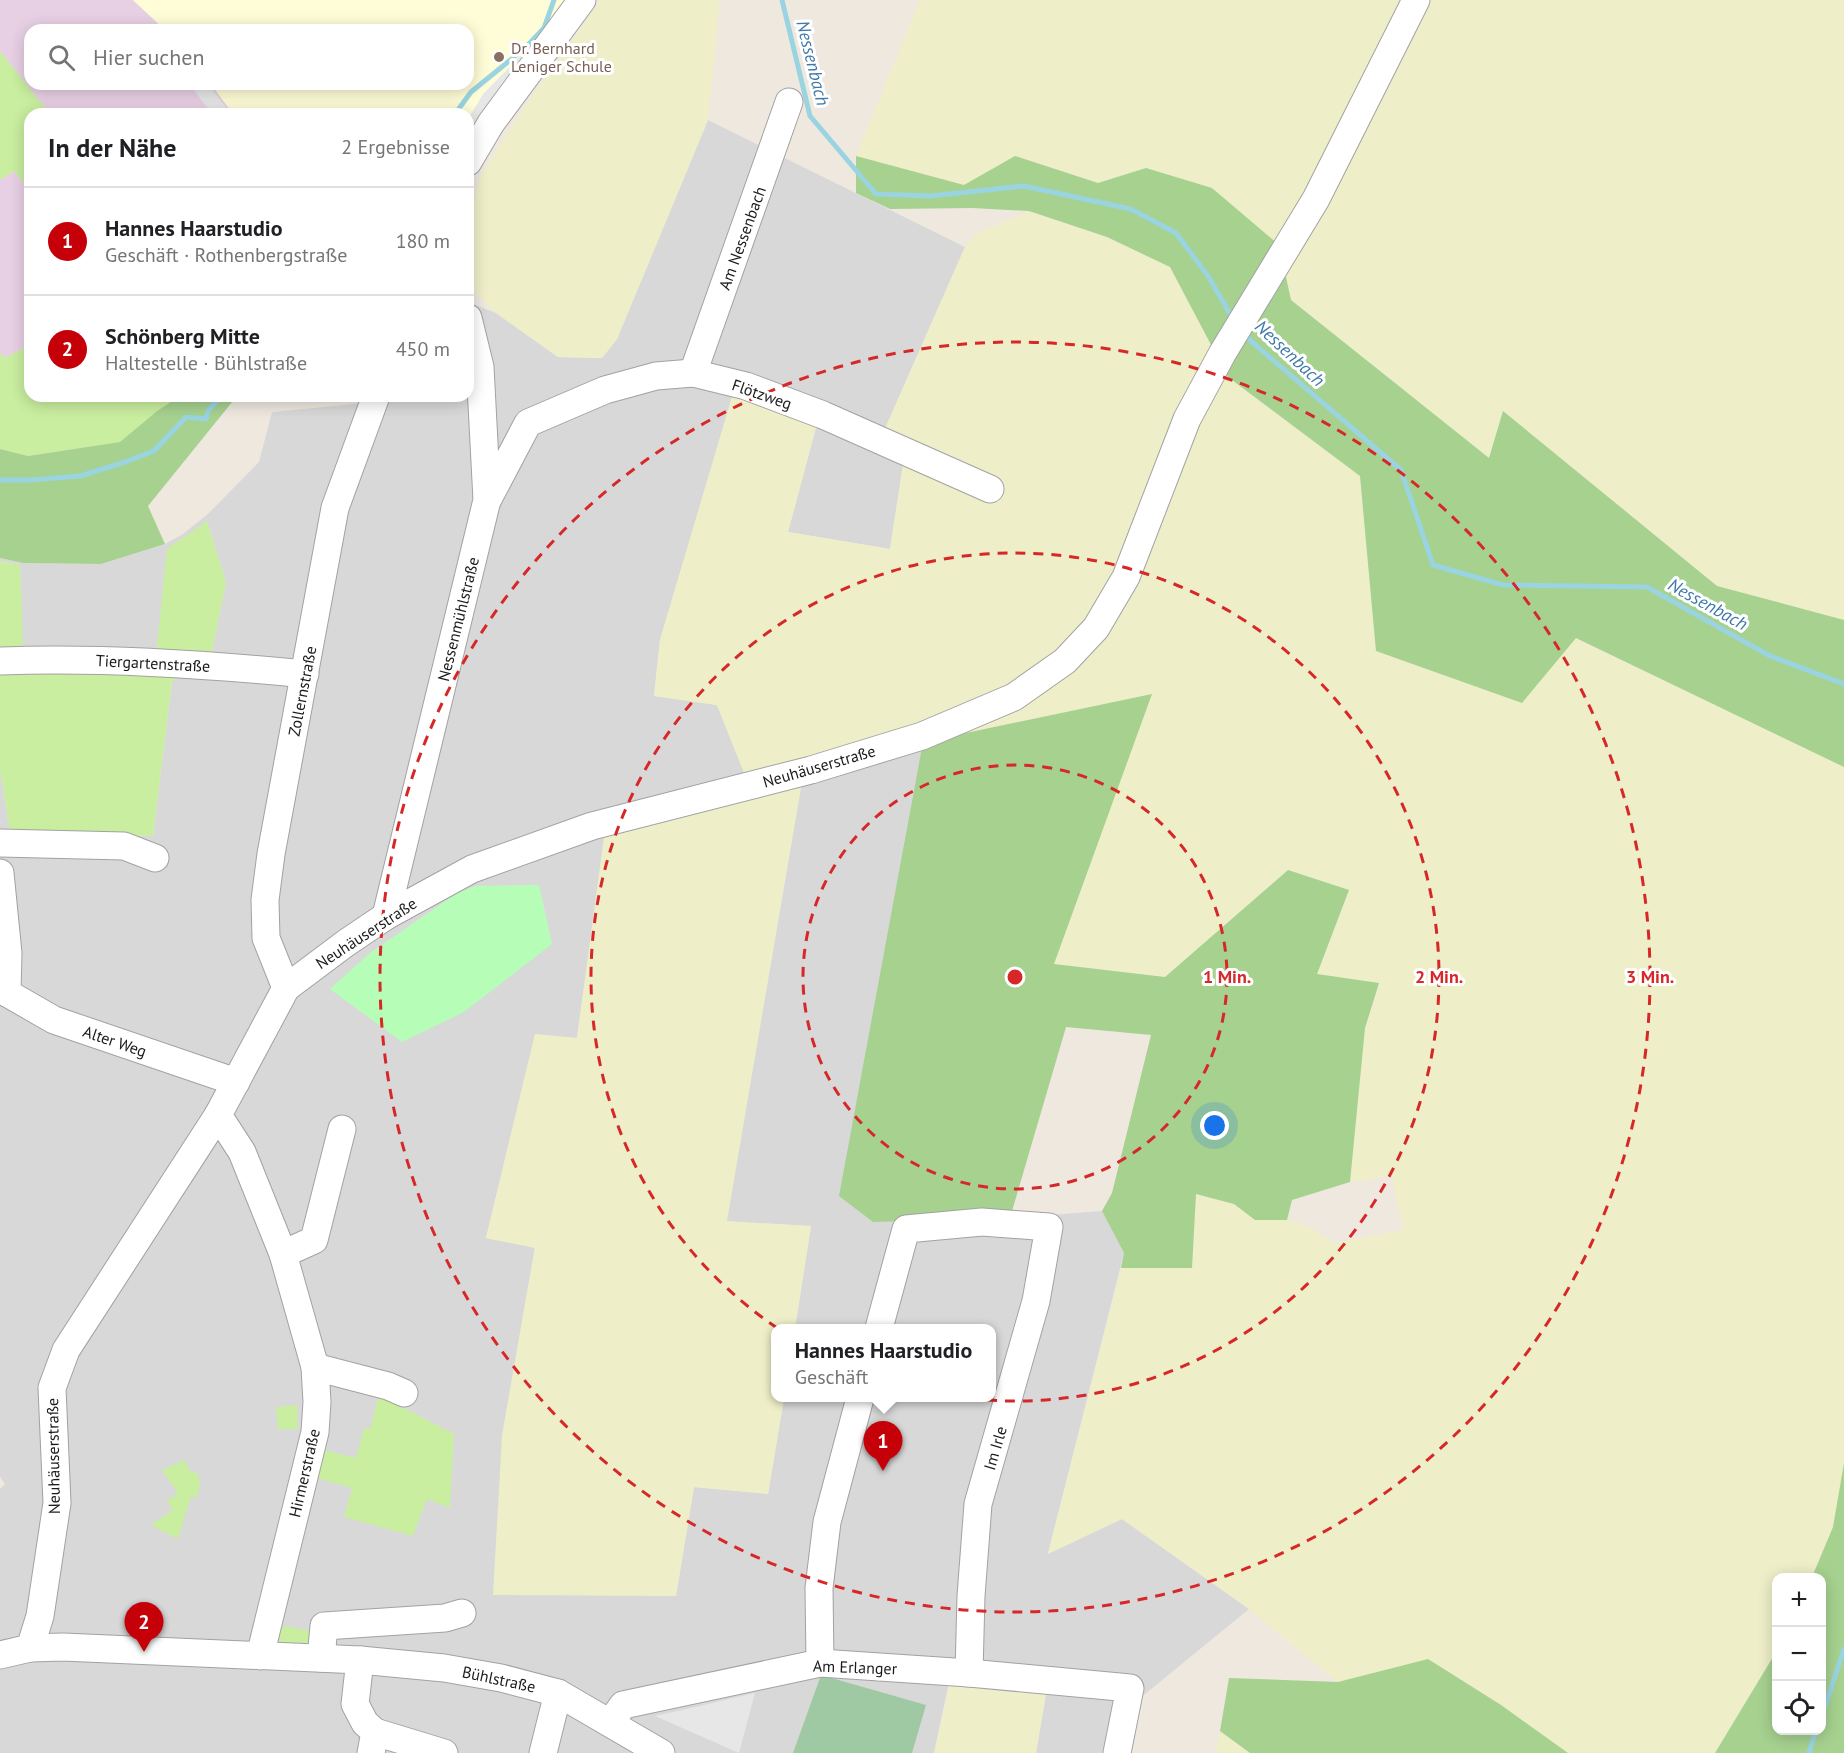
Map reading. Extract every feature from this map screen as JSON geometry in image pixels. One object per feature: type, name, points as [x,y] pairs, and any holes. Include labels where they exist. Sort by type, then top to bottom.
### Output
[{"type":"street","points":[[474,152],[491,123],[582,0]]},
{"type":"street","name":"Neuhäuserstraße","points":[[30,1648],[40,1616],[57,1503],[52,1388],[66,1350],[218,1115],[286,988],[386,916],[472,869],[592,826],[811,770],[922,736],[1014,697],[1065,661],[1096,628],[1126,577],[1187,418],[1222,354],[1316,199],[1416,0]]},
{"type":"street","name":"Am Nessenbach","points":[[693,373],[789,102]]},
{"type":"street","name":"Nessenmühlstraße","points":[[386,916],[487,500],[480,367],[474,342]]},
{"type":"street","name":"Flötzweg","points":[[484,438],[528,423],[605,390],[656,376],[693,373],[746,386],[823,415],[990,489]]},
{"type":"street","name":"Zollernstraße","points":[[286,988],[266,938],[265,900],[271,854],[336,508],[374,402]]},
{"type":"street","points":[[487,500],[528,423]]},
{"type":"street","name":"Tiergartenstraße","points":[[0,661],[63,658],[305,674]]},
{"type":"street","points":[[0,843],[123,846],[155,858]]},
{"type":"street","points":[[0,873],[8,953],[3,991]]},
{"type":"street","name":"Alter Weg","points":[[3,991],[54,1020],[236,1082]]},
{"type":"street","name":"Hirmerstraße","points":[[218,1115],[242,1152],[283,1254],[315,1367],[317,1402],[315,1432],[260,1656]]},
{"type":"street","points":[[283,1254],[314,1240],[342,1129]]},
{"type":"street","name":"Im Irle","points":[[880,1324],[906,1229],[982,1222],[1049,1227],[1036,1301],[978,1504],[971,1596],[969,1673]]},
{"type":"street","points":[[315,1367],[388,1386],[404,1393]]},
{"type":"street","points":[[820,1663],[819,1588],[827,1522],[859,1402]]},
{"type":"street","points":[[321,1658],[324,1626],[445,1618],[462,1613]]},
{"type":"street","name":"Bühlstraße","points":[[0,1654],[30,1648],[63,1647],[360,1660],[444,1668],[501,1678],[558,1693],[653,1751]]},
{"type":"street","points":[[360,1660],[355,1704],[373,1742],[444,1753]]},
{"type":"street","name":"Am Erlanger","points":[[610,1723],[623,1705],[684,1700],[820,1663],[969,1673],[1130,1688],[1117,1753]]},
{"type":"street","points":[[543,1753],[558,1693]]},
{"type":"shaded area","points":[[0,0],[133,0],[159,24],[24,24],[24,81],[0,51]]},
{"type":"shaded area","name":"Dr. Bernhard Leniger Schule","points":[[133,0],[569,0],[474,140],[474,108],[229,108],[215,90],[474,90],[474,24],[159,24]]},
{"type":"shaded area","points":[[527,49],[534,52],[474,134],[474,109],[483,94]]},
{"type":"shaded area","points":[[31,90],[215,90],[229,108],[45,108]]},
{"type":"shaded area","points":[[194,90],[213,90],[226,108],[207,108]]},
{"type":"shaded area","points":[[708,120],[965,247],[884,431],[905,452],[890,549],[788,532],[818,420],[734,391],[660,640],[654,696],[717,705],[749,785],[608,816],[577,1038],[535,1035],[486,1238],[535,1247],[502,1436],[676,1596],[694,1487],[768,1494],[783,1402],[996,1402],[996,1324],[796,1324],[811,1226],[726,1222],[801,787],[923,742],[1010,1218],[1102,1211],[1124,1253],[1048,1553],[1122,1519],[1249,1609],[1139,1699],[1128,1753],[1036,1753],[1047,1688],[949,1682],[934,1753],[0,1753],[0,1489],[5,1484],[0,1477],[0,769],[10,832],[153,836],[172,681],[211,656],[226,582],[207,521],[154,676],[23,670],[20,565],[0,561],[0,558],[23,563],[101,564],[165,544],[183,534],[209,513],[259,462],[272,412],[365,402],[474,402],[474,304],[496,313],[558,357],[602,358],[617,339]]},
{"type":"shaded area","points":[[14,171],[24,183],[24,348],[4,358],[0,352],[0,180]]},
{"type":"shaded area","points":[[755,1693],[739,1753],[655,1716],[691,1708]]},
{"type":"green space","points":[[599,0],[720,0],[708,120],[617,339],[602,358],[558,357],[496,313],[474,291],[474,201],[481,175],[528,102]]},
{"type":"green space","points":[[920,0],[1844,0],[1844,620],[1717,586],[1504,412],[1490,459],[1291,300],[1279,245],[1146,168],[1098,183],[1015,156],[964,185],[856,156]]},
{"type":"green space","points":[[0,51],[24,81],[24,90],[31,90],[45,108],[24,108],[24,183],[14,171],[0,180]]},
{"type":"green space","points":[[856,156],[964,185],[1015,156],[1098,183],[1146,168],[1212,188],[1279,245],[1291,300],[1489,458],[1503,411],[1717,586],[1844,620],[1844,767],[1576,638],[1522,703],[1376,651],[1360,476],[1228,377],[1170,267],[1107,237],[1029,211],[972,208],[890,209],[856,193]]},
{"type":"green space","points":[[1029,211],[1107,237],[1170,267],[1228,377],[1360,476],[1376,651],[1575,638],[1844,767],[1844,1463],[1833,1527],[1814,1573],[1772,1573],[1772,1659],[1715,1753],[1568,1753],[1501,1705],[1428,1659],[1338,1682],[1249,1609],[1122,1519],[1048,1554],[1121,1268],[1192,1267],[1196,1194],[1234,1204],[1255,1220],[1291,1220],[1311,1228],[1334,1243],[1403,1230],[1392,1176],[1350,1182],[1365,1028],[1379,984],[1317,975],[1349,890],[1288,870],[1165,977],[1054,964],[1151,695],[923,742],[801,787],[727,1221],[811,1226],[796,1324],[771,1324],[771,1402],[783,1402],[768,1494],[694,1487],[676,1596],[493,1595],[502,1436],[535,1248],[486,1238],[535,1034],[577,1038],[607,815],[749,785],[717,705],[654,696],[660,640],[734,390],[818,420],[788,532],[890,549],[905,452],[884,431],[965,247],[976,234]]},
{"type":"green space","points":[[24,348],[24,402],[171,402],[120,442],[28,456],[0,449],[0,352],[4,358]]},
{"type":"green space","points":[[171,402],[232,402],[148,506],[165,544],[101,564],[23,563],[0,558],[0,449],[28,456],[120,442]]},
{"type":"green space","points":[[207,521],[226,582],[211,656],[172,681],[153,836],[10,832],[0,769],[0,561],[20,565],[24,670],[154,675],[167,549]]},
{"type":"green space","points":[[1152,694],[1054,964],[1165,977],[1288,870],[1349,890],[1317,974],[1379,983],[1365,1028],[1350,1182],[1292,1200],[1287,1220],[1255,1220],[1234,1204],[1196,1194],[1192,1268],[1121,1268],[1124,1253],[1102,1211],[1112,1193],[1151,1035],[1066,1027],[1010,1218],[873,1222],[839,1196],[923,742]]},
{"type":"green space","points":[[539,885],[552,944],[464,1012],[402,1042],[330,989],[370,953],[457,893],[476,886]]},
{"type":"green space","points":[[379,1395],[454,1434],[450,1508],[427,1499],[413,1536],[344,1517],[352,1488],[316,1478],[323,1450],[356,1458],[364,1428],[370,1429]]},
{"type":"green space","points":[[297,1405],[298,1429],[278,1429],[276,1407]]},
{"type":"green space","points":[[185,1460],[190,1471],[198,1474],[200,1485],[197,1498],[191,1496],[178,1539],[151,1525],[173,1510],[167,1501],[178,1493],[162,1470]]},
{"type":"green space","points":[[1844,1463],[1844,1753],[1715,1753],[1772,1659],[1772,1735],[1826,1735],[1826,1573],[1814,1573],[1833,1527]]},
{"type":"green space","points":[[278,1625],[311,1631],[309,1647],[281,1644],[277,1634]]},
{"type":"green space","points":[[1428,1659],[1501,1705],[1568,1753],[1250,1753],[1220,1731],[1229,1678],[1338,1682]]},
{"type":"green space","points":[[821,1675],[926,1705],[912,1753],[793,1753]]},
{"type":"green space","points":[[950,1682],[1047,1688],[1036,1753],[934,1753]]},
{"type":"green space","points":[[1220,1731],[1250,1753],[1216,1753]]},
{"type":"waterway","points":[[474,90],[525,48],[544,28],[554,0]]},
{"type":"waterway","name":"Nessenbach","points":[[782,0],[810,116],[876,194],[930,196],[1024,186],[1131,209],[1176,233],[1208,276],[1233,319]]},
{"type":"waterway","points":[[459,108],[473,90]]},
{"type":"waterway","name":"Nessenbach","points":[[1245,334],[1401,470],[1433,565],[1503,585],[1647,587],[1770,656],[1844,684]]},
{"type":"waterway","points":[[0,480],[80,476],[125,462],[154,451],[186,417],[206,419],[208,411],[216,402]]},
{"type":"waterway","points":[[1826,1703],[1844,1649]]},
{"type":"waterway","points":[[1809,1753],[1814,1735]]},
{"type":"place","name":"Dr. Bernhard Leniger Schule","points":[[499,57]]},
{"type":"place","name":"Hannes Haarstudio","points":[[883,1471]]},
{"type":"place","name":"Schönberg Mitte","points":[[144,1652]]}]
